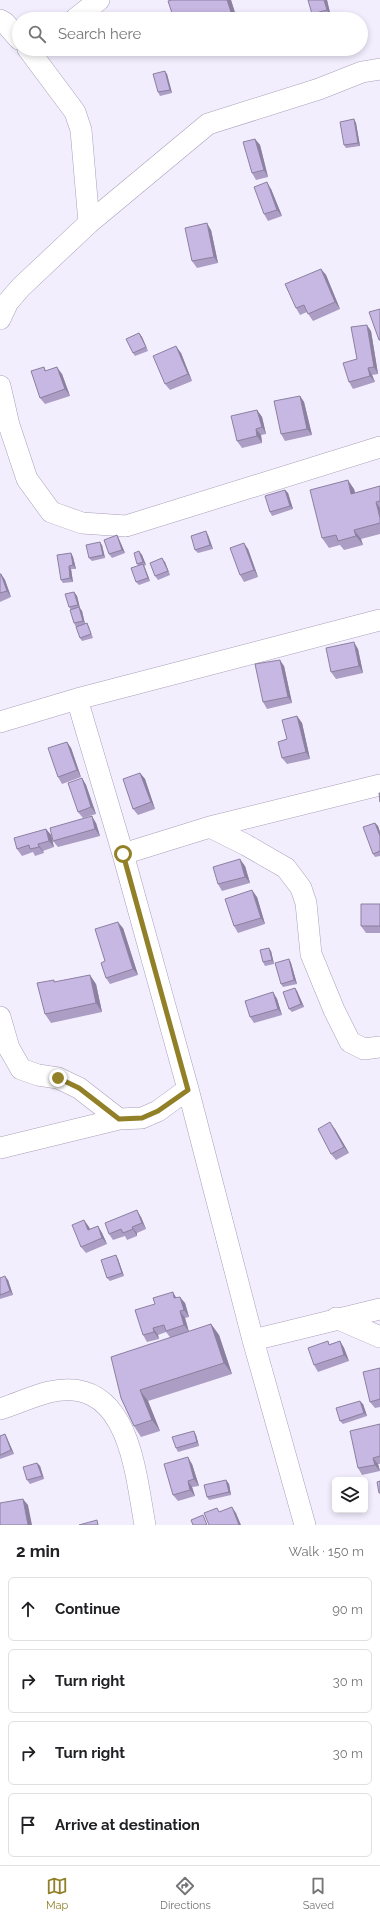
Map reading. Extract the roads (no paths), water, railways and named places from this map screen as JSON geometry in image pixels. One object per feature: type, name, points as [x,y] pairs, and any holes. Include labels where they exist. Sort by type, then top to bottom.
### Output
[{"type":"street","points":[[84,12],[99,0]]},
{"type":"street","points":[[0,20],[12,31]]},
{"type":"street","points":[[39,56],[75,112],[81,130],[89,223]]},
{"type":"street","points":[[0,318],[8,302],[21,287],[89,223],[208,124],[318,90],[362,72],[380,69]]},
{"type":"street","points":[[0,386],[9,425],[27,479],[51,512],[82,523],[126,526],[380,447]]},
{"type":"street","points":[[0,722],[77,699],[380,620]]},
{"type":"street","points":[[77,699],[123,854],[188,1090],[253,1340],[305,1525]]},
{"type":"street","points":[[123,854],[210,827],[380,785]]},
{"type":"street","points":[[210,827],[246,845],[286,868],[298,883],[306,903],[312,954],[334,1010],[350,1042],[364,1048],[380,1047]]},
{"type":"street","points":[[0,1017],[9,1048],[22,1069],[38,1075],[58,1078],[79,1088],[119,1119]]},
{"type":"street","points":[[0,1148],[119,1119],[142,1118],[158,1111],[188,1090]]},
{"type":"street","points":[[253,1340],[336,1318],[380,1309]]},
{"type":"street","points":[[336,1318],[380,1337]]},
{"type":"street","points":[[0,1409],[50,1392],[77,1391],[100,1400],[118,1419],[132,1451],[145,1525]]}]
